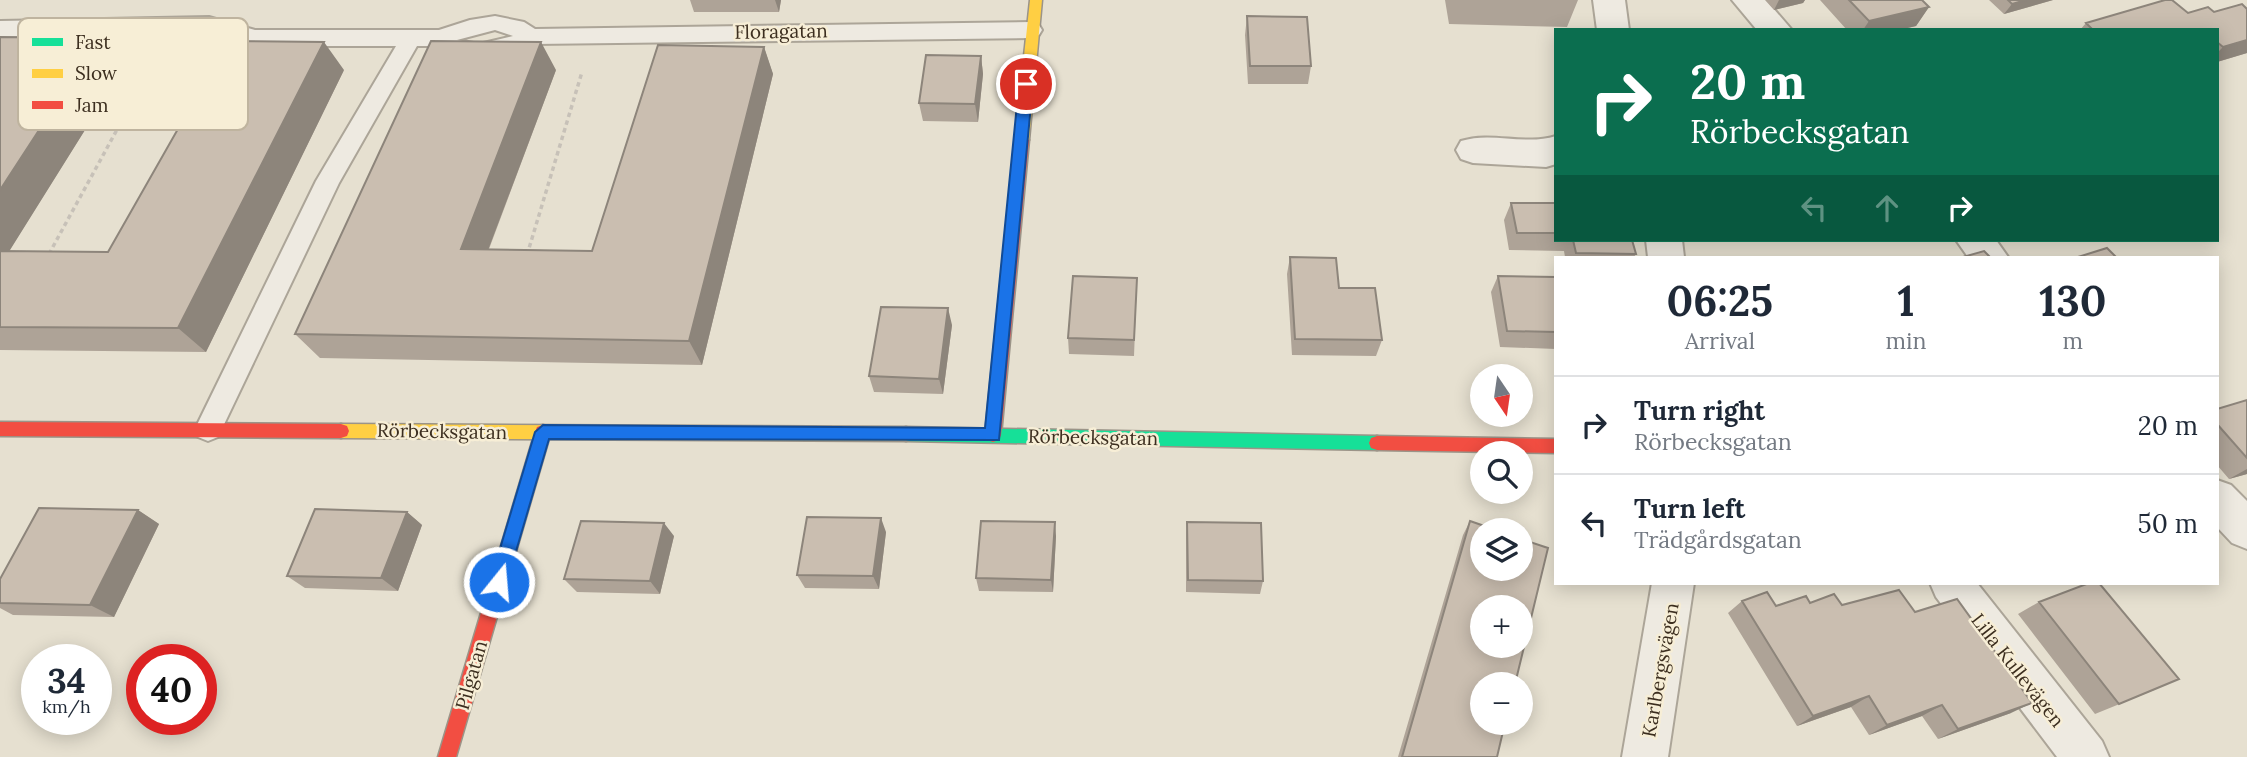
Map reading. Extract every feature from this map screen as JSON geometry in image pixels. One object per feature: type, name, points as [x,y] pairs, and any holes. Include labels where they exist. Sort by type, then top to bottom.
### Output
[{"type":"street","points":[[993,435],[1036,0]]},
{"type":"street","points":[[1609,0],[1613,28]]},
{"type":"street","points":[[1748,0],[1774,28]]},
{"type":"street","points":[[1473,150],[1546,154],[1554,150]]},
{"type":"street","points":[[1976,242],[1989,256]]},
{"type":"street","name":"Rörbecksgatan","points":[[0,429],[993,435],[1554,446]]},
{"type":"street","name":"Pilgatan","points":[[447,757],[543,432]]},
{"type":"street","points":[[2219,500],[2247,530]]},
{"type":"street","name":"Karlbergsvägen","points":[[1645,757],[1673,585]]},
{"type":"street","name":"Lilla Kullevägen","points":[[1953,585],[2086,757]]},
{"type":"lane","name":"Floragatan","points":[[0,29],[18,29]]},
{"type":"lane","name":"Floragatan","points":[[248,36],[441,38],[454,49],[479,52],[505,48],[531,37],[593,34],[1031,30]]},
{"type":"lane","points":[[208,429],[328,181],[411,38]]},
{"type":"path","points":[[525,262],[593,34]]},
{"type":"path","points":[[60,259],[47,258],[117,130]]},
{"type":"building","points":[[1849,0],[1922,0],[1929,7],[1869,21]]},
{"type":"building","points":[[2008,0],[2026,0],[2012,4]]},
{"type":"building","points":[[2165,0],[2172,0],[2188,13],[2208,7],[2214,12],[2242,4],[2247,9],[2247,40],[2223,47],[2219,44],[2219,28],[2091,28],[2086,23]]},
{"type":"building","points":[[1247,16],[1307,17],[1311,66],[1250,66]]},
{"type":"building","points":[[0,37],[18,37],[18,130],[39,130],[0,190]]},
{"type":"building","points":[[248,41],[324,42],[178,328],[0,327],[0,251],[108,252],[177,130],[248,130]]},
{"type":"building","points":[[431,41],[541,42],[461,249],[592,251],[658,45],[764,47],[689,341],[295,334]]},
{"type":"building","points":[[926,55],[981,56],[975,104],[919,103]]},
{"type":"building","points":[[1511,203],[1554,203],[1554,233],[1517,233]]},
{"type":"building","points":[[1573,242],[1633,242],[1636,254],[1576,253]]},
{"type":"building","points":[[2107,248],[2115,256],[2081,256]]},
{"type":"building","points":[[1984,251],[1989,256],[1966,256]]},
{"type":"building","points":[[1290,257],[1336,258],[1339,288],[1375,288],[1382,340],[1295,339]]},
{"type":"building","points":[[1073,276],[1137,278],[1134,340],[1068,338]]},
{"type":"building","points":[[1498,276],[1554,277],[1554,332],[1507,331]]},
{"type":"building","points":[[881,307],[948,308],[939,379],[869,376]]},
{"type":"building","points":[[2247,400],[2247,458],[2219,426],[2219,408]]},
{"type":"building","points":[[39,508],[138,510],[90,605],[0,603],[0,579]]},
{"type":"building","points":[[315,509],[407,512],[381,578],[287,576]]},
{"type":"building","points":[[807,517],[881,518],[873,576],[797,575]]},
{"type":"building","points":[[581,521],[664,523],[650,581],[564,579]]},
{"type":"building","points":[[981,521],[1055,522],[1051,580],[976,578]]},
{"type":"building","points":[[1470,521],[1470,581],[1533,581],[1533,543],[1548,548],[1533,610],[1533,595],[1470,595],[1470,658],[1521,658],[1518,672],[1470,672],[1470,735],[1502,735],[1497,757],[1402,757]]},
{"type":"building","points":[[1187,522],[1261,523],[1263,581],[1188,580]]},
{"type":"building","points":[[2084,585],[2101,585],[2179,679],[2119,704],[2039,602]]},
{"type":"building","points":[[1899,590],[1915,612],[1957,599],[2032,703],[1958,729],[1942,705],[1887,725],[1869,696],[1813,716],[1742,601],[1767,592],[1776,606],[1806,596],[1810,603],[1834,594],[1842,605]]},
{"type":"traffic: fast","points":[[906,434],[1377,443]]},
{"type":"traffic: slow","points":[[1022,140],[1036,0]]},
{"type":"traffic: slow","points":[[341,431],[906,434]]},
{"type":"traffic: jam","points":[[993,435],[1022,140]]},
{"type":"traffic: jam","points":[[0,429],[341,431]]},
{"type":"traffic: jam","points":[[447,757],[543,432]]},
{"type":"traffic: jam","points":[[1377,443],[1554,446]]},
{"type":"route","points":[[499,582],[543,432],[993,435],[1026,84]]}]
